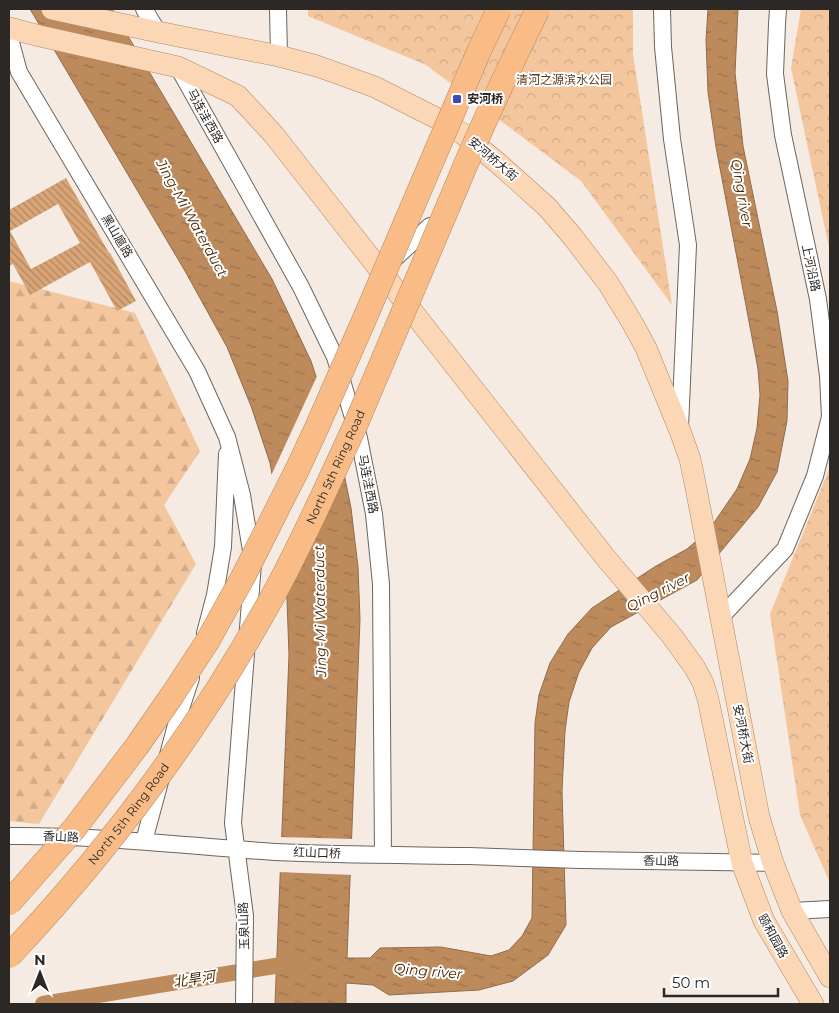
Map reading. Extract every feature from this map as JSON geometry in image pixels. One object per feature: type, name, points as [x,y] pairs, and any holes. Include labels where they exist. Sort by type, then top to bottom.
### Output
[{"type":"highway","points":[[9,903],[74,829],[172,697],[207,642],[243,577],[321,418],[499,9]]},
{"type":"highway","name":"North 5th Ring Road","points":[[9,956],[69,890],[167,764],[234,663],[275,592],[327,487],[389,348],[459,180],[538,9]]},
{"type":"main road","name":"安河桥大街","points":[[52,9],[279,56],[317,66],[375,87],[414,106],[463,134],[526,187],[547,207],[572,236],[608,283],[646,348],[690,460],[759,817],[773,863]]},
{"type":"main road","points":[[9,28],[178,67],[238,96],[274,134],[604,557],[672,636],[695,668],[708,699],[742,863]]},
{"type":"main road","name":"颐和园路","points":[[742,863],[764,921],[813,1004]]},
{"type":"main road","points":[[773,863],[792,911],[830,977]]},
{"type":"street","points":[[144,9],[158,32]]},
{"type":"street","points":[[278,9],[279,56]]},
{"type":"street","points":[[662,9],[663,46],[672,139],[688,245],[680,431]]},
{"type":"street","name":"上河沿路","points":[[720,610],[785,549],[815,476],[830,417],[828,376],[818,299],[783,135],[775,74],[778,9]]},
{"type":"street","name":"黑山扈路","points":[[9,34],[19,72],[197,371],[227,437],[242,495],[253,563],[233,823],[237,848]]},
{"type":"street","name":"马连洼西路","points":[[178,67],[301,287],[335,357],[359,438],[374,514],[381,584],[383,854]]},
{"type":"street","points":[[380,270],[430,226]]},
{"type":"street","points":[[144,841],[177,721],[215,595],[223,547],[227,437]]},
{"type":"street","name":"香山路","points":[[9,836],[74,837],[237,848]]},
{"type":"street","name":"红山口桥","points":[[237,848],[275,852],[383,854]]},
{"type":"street","name":"玉泉山路","points":[[237,848],[245,916],[244,1004]]},
{"type":"street","name":"香山路","points":[[383,854],[773,863]]},
{"type":"street","points":[[792,911],[830,909]]},
{"type":"green space","name":"清河之源滨水公园","points":[[308,9],[633,9],[633,54],[672,305],[581,181],[426,65],[308,16]]},
{"type":"green space","points":[[801,9],[830,9],[830,252],[791,68]]},
{"type":"green space","points":[[9,281],[135,313],[200,451],[164,505],[196,564],[39,824],[9,821]]},
{"type":"green space","points":[[830,467],[830,883],[800,815],[770,614]]},
{"type":"water","points":[[30,9],[112,9],[272,279],[311,361],[338,444],[351,508],[358,567],[360,619],[347,958],[370,958],[380,948],[441,947],[491,956],[509,950],[522,936],[532,918],[535,723],[539,695],[550,663],[568,634],[592,608],[656,566],[687,549],[709,530],[737,489],[750,459],[757,428],[760,395],[758,369],[716,147],[708,92],[706,40],[708,9],[738,9],[735,73],[743,146],[777,311],[788,381],[787,421],[777,472],[758,507],[697,580],[611,627],[592,648],[579,672],[569,702],[565,731],[562,791],[566,925],[548,955],[513,981],[479,990],[389,995],[373,985],[346,983],[346,1004],[275,1004],[289,655],[285,545],[270,463],[251,406],[227,347],[185,271]]},
{"type":"pier","points":[[318,374],[341,443],[284,587],[283,545],[270,478]]},
{"type":"pier","points":[[279,837],[354,839],[353,875],[277,872]]},
{"type":"building","points":[[66,178],[136,301],[117,311],[90,262],[30,295],[13,264],[9,266],[9,210]],"holes":[[[58,204],[80,243],[31,269],[10,231]]]},
{"type":"waterway","name":"北旱河","points":[[43,1004],[287,964],[298,964]]},
{"type":"place","name":"安河桥","points":[[457,99]]},
{"type":"water label","name":"Qing river","points":[[742,193]]},
{"type":"water label","name":"Jing-Mi Waterduct","points":[[192,218]]},
{"type":"water label","name":"Qing river","points":[[658,592]]},
{"type":"water label","name":"Jing-Mi Waterduct","points":[[320,611]]},
{"type":"water label","name":"Qing river","points":[[428,971]]}]
